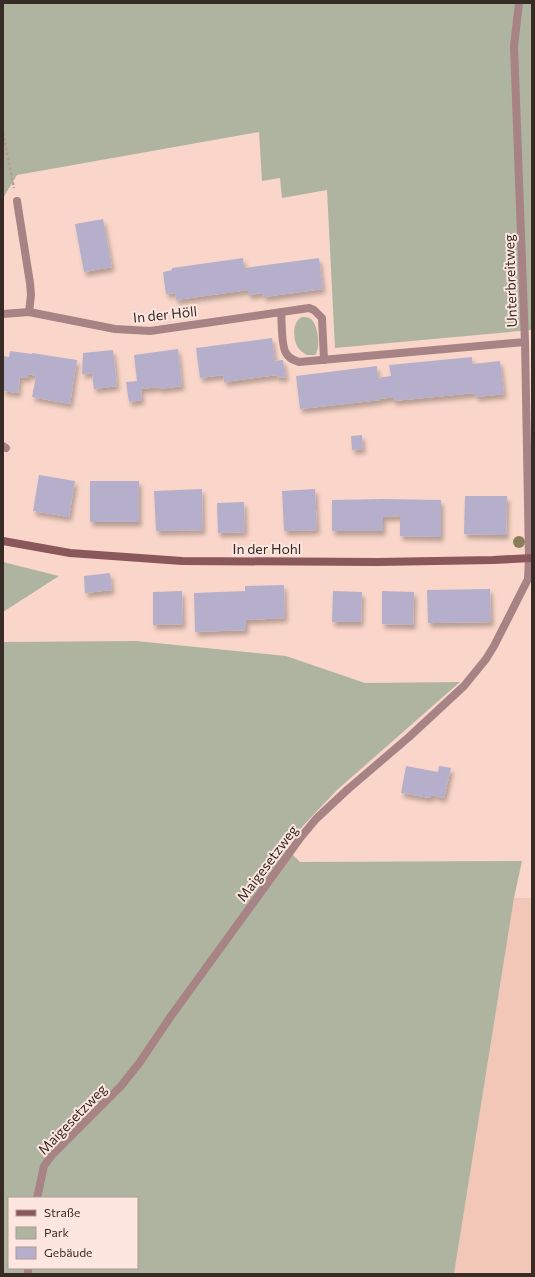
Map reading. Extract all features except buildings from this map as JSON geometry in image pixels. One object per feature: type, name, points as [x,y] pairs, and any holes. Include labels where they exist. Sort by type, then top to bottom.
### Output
[{"type":"street","name":"Unterbreitweg","points":[[519,3],[514,46],[525,342],[530,558]]},
{"type":"street","points":[[16,201],[30,283],[29,312]]},
{"type":"street","name":"In der Höll","points":[[3,314],[29,312],[115,329],[138,331],[174,328],[309,308],[314,310],[322,318],[324,360]]},
{"type":"street","points":[[281,312],[284,348],[286,354],[291,359],[298,362],[525,342]]},
{"type":"street","name":"In der Hohl","points":[[3,541],[70,553],[182,561],[385,562],[530,558]]},
{"type":"street","name":"Maigesetzweg","points":[[37,1197],[44,1166],[52,1155],[121,1086],[140,1062],[171,1016],[301,837],[316,819],[464,686],[486,660],[528,579],[530,558]]},
{"type":"path","points":[[3,133],[16,201]]},
{"type":"shaded area","points":[[514,898],[532,898],[532,1274],[454,1274]]},
{"type":"green space","points":[[3,3],[532,3],[532,457],[531,330],[335,348],[327,190],[282,198],[280,178],[262,181],[259,132],[17,175],[3,198]]},
{"type":"green space","points":[[302,317],[308,317],[311,319],[317,331],[318,347],[315,355],[307,355],[297,346],[294,330],[296,322]]},
{"type":"green space","points":[[3,562],[59,576],[3,612]]},
{"type":"green space","points":[[136,641],[286,656],[365,683],[460,682],[337,790],[284,846],[300,862],[522,861],[514,898],[454,1274],[3,1274],[3,642]]}]
